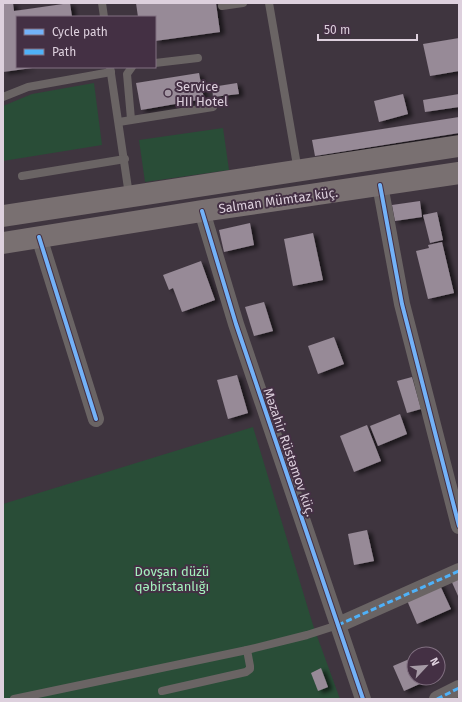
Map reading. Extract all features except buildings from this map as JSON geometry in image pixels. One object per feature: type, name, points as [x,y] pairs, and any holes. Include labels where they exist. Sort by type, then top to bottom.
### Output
[{"type":"highway","points":[[3,216],[459,146]]},
{"type":"highway","name":"Salman Mümtaz küç.","points":[[3,242],[459,173]]},
{"type":"highway","points":[[134,196],[142,220]]},
{"type":"street","points":[[380,185],[402,304],[459,526]]},
{"type":"street","name":"Məzahir Rüstəmov küç.","points":[[202,211],[236,324],[363,699]]},
{"type":"street","points":[[39,237],[96,419]]},
{"type":"street","points":[[338,624],[459,571]]},
{"type":"street","points":[[437,699],[459,688]]},
{"type":"lane","points":[[102,3],[104,16]]},
{"type":"lane","points":[[222,6],[243,3]]},
{"type":"lane","points":[[268,3],[298,171]]},
{"type":"lane","points":[[156,63],[198,58]]},
{"type":"lane","points":[[131,68],[127,74],[131,119]]},
{"type":"lane","points":[[3,97],[28,87],[111,70],[125,159],[134,196]]},
{"type":"lane","points":[[119,122],[213,107]]},
{"type":"lane","points":[[22,176],[125,159]]},
{"type":"lane","points":[[14,699],[247,650],[307,635],[338,624]]},
{"type":"lane","points":[[162,691],[246,672],[250,669],[247,650]]},
{"type":"green space","points":[[94,83],[102,145],[3,161],[3,106],[32,94]]},
{"type":"green space","points":[[223,128],[229,170],[145,182],[139,140]]},
{"type":"green space","name":"Dovşan düzü qəbirstanlığı","points":[[253,427],[313,625],[340,699],[3,699],[3,504]]},
{"type":"marked path","points":[[338,625],[459,571]]},
{"type":"marked path","points":[[437,699],[459,688]]},
{"type":"cycle path","points":[[380,185],[402,304],[459,526]]},
{"type":"cycle path","points":[[202,211],[236,324],[363,699]]},
{"type":"cycle path","points":[[39,237],[96,419]]},
{"type":"place","name":"Service HII Hotel","points":[[168,93]]}]
